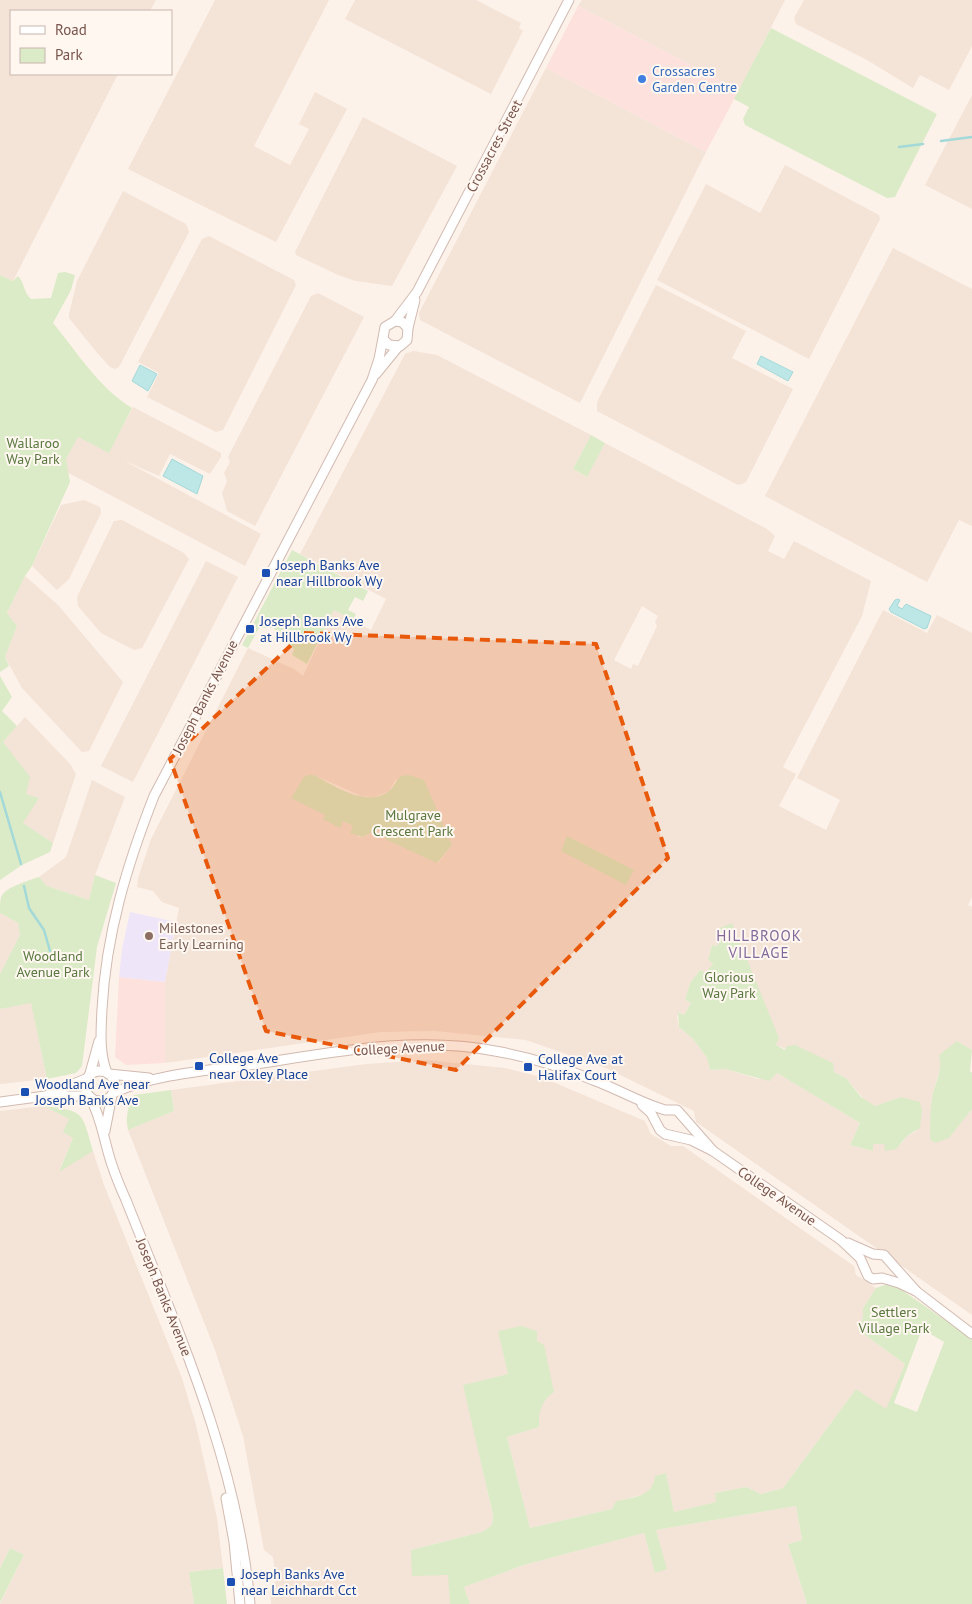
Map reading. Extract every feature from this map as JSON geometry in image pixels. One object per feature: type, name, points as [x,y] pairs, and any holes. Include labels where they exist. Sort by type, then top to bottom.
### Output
[{"type":"street","name":"Crossacres Street","points":[[408,328],[418,292],[569,0]]},
{"type":"street","name":"Crossacres Street","points":[[395,320],[418,292]]},
{"type":"street","points":[[395,320],[402,322],[408,328],[407,340],[398,347],[390,346],[383,338],[385,327],[395,320]]},
{"type":"street","name":"Joseph Banks Avenue","points":[[372,380],[383,338]]},
{"type":"street","name":"Joseph Banks Avenue","points":[[108,1073],[102,1058],[101,1035],[104,984],[113,921],[135,844],[154,796],[372,380],[398,347]]},
{"type":"street","name":"Joseph Banks Avenue","points":[[88,1077],[101,1035]]},
{"type":"street","name":"College Avenue","points":[[113,1094],[154,1078],[342,1051],[396,1046],[447,1045],[494,1050],[529,1058],[595,1080],[637,1100],[665,1110],[677,1110],[713,1151]]},
{"type":"street","points":[[0,1102],[45,1096],[90,1096],[103,1101],[113,1094],[115,1083],[108,1073],[97,1071],[88,1077],[45,1096]]},
{"type":"street","name":"College Avenue","points":[[108,1073],[154,1078]]},
{"type":"street","points":[[88,1077],[86,1087],[90,1096]]},
{"type":"street","name":"Joseph Banks Avenue","points":[[104,1136],[113,1094]]},
{"type":"street","name":"Joseph Banks Avenue","points":[[90,1096],[97,1110],[112,1166],[192,1366],[221,1460],[245,1550],[250,1604]]},
{"type":"street","name":"College Avenue","points":[[637,1100],[651,1113],[665,1134],[674,1134],[713,1151],[841,1240],[860,1258],[868,1276],[873,1279],[882,1278],[916,1291]]},
{"type":"street","points":[[658,1124],[659,1116],[665,1110]]},
{"type":"street","points":[[674,1134],[681,1130],[684,1120]]},
{"type":"street","name":"College Avenue","points":[[841,1240],[873,1254],[884,1255],[916,1291],[972,1334]]},
{"type":"street","points":[[864,1266],[868,1257],[873,1254]]},
{"type":"street","points":[[882,1278],[888,1273],[889,1262]]},
{"type":"street","name":"Joseph Banks Avenue","points":[[221,1460],[234,1542],[240,1604]]},
{"type":"highlighted area","points":[[304,633],[596,644],[668,858],[456,1070],[266,1031],[170,759]]},
{"type":"shaded area","points":[[0,0],[156,0],[151,10],[10,10],[10,75],[117,75],[13,281],[0,275]]},
{"type":"shaded area","points":[[215,0],[329,0],[254,146],[290,165],[309,129],[299,124],[315,92],[347,109],[276,242],[128,169]]},
{"type":"shaded area","points":[[355,0],[476,0],[521,23],[519,28],[523,31],[491,94],[345,19]]},
{"type":"shaded area","points":[[582,0],[785,0],[739,90],[578,6]]},
{"type":"shaded area","points":[[804,0],[972,0],[972,46],[949,90],[920,75],[913,88],[867,60],[796,24],[794,18]]},
{"type":"shaded area","name":"Crossacres Garden Centre","points":[[578,6],[739,90],[706,152],[546,68]]},
{"type":"shaded area","points":[[546,68],[706,152],[580,403],[420,320],[419,313]]},
{"type":"shaded area","points":[[972,95],[972,209],[925,185]]},
{"type":"shaded area","points":[[363,117],[457,166],[392,286],[356,281],[338,275],[296,255],[295,252]]},
{"type":"shaded area","points":[[785,165],[879,215],[880,219],[809,359],[657,280],[706,184],[760,213]]},
{"type":"shaded area","points":[[123,191],[186,224],[189,232],[119,367],[115,369],[110,367],[99,355],[69,318],[69,314],[77,281]]},
{"type":"shaded area","points":[[209,236],[294,280],[296,285],[223,430],[216,432],[147,397],[159,373],[138,362],[202,239]]},
{"type":"shaded area","points":[[893,248],[972,289],[972,526],[959,520],[927,582],[765,496]]},
{"type":"shaded area","points":[[656,285],[746,331],[732,358],[793,389],[746,482],[742,484],[738,485],[597,411],[597,402]]},
{"type":"shaded area","points":[[318,293],[364,317],[255,526],[227,511],[222,493],[227,481],[224,473],[230,462],[228,457],[311,296]]},
{"type":"shaded area","points":[[413,351],[437,355],[591,435],[573,469],[586,477],[605,443],[767,529],[775,536],[768,551],[784,559],[794,541],[871,581],[862,616],[783,767],[796,774],[779,806],[826,830],[840,800],[797,778],[883,610],[927,633],[937,615],[972,633],[972,897],[968,905],[972,907],[972,1050],[957,1041],[941,1066],[932,1096],[930,1132],[949,1138],[972,1109],[972,1315],[696,1122],[694,1111],[606,1068],[526,1040],[435,1031],[381,1032],[165,1063],[165,982],[179,908],[162,902],[153,891],[137,887],[138,878],[151,839],[248,648],[294,669],[303,676],[334,610],[371,630],[386,599],[300,554],[405,354]],"holes":[[[642,606],[658,616],[655,622],[657,626],[638,666],[633,664],[631,669],[614,660]],[[314,775],[361,796],[374,797],[389,791],[396,779],[452,845],[438,863],[378,829],[364,837],[358,837],[353,826],[343,821],[339,828],[325,815]],[[720,928],[779,1038],[776,1045],[832,1068],[834,1072],[846,1078],[867,1103],[875,1106],[901,1097],[917,1131],[907,1136],[901,1144],[873,1144],[873,1151],[850,1145],[860,1123],[777,1073],[758,1079],[725,1069],[710,1070],[707,1058],[693,1039],[679,1027],[677,1017],[679,1012],[684,1015],[691,1003],[685,1000],[690,983],[700,970],[705,974],[713,964],[708,960],[712,945],[718,946],[719,935],[714,934]]]},
{"type":"shaded area","points":[[133,407],[221,453],[221,457],[210,474],[170,454],[159,476],[123,460],[261,534],[245,566],[61,469],[78,436],[109,452]]},
{"type":"shaded area","points":[[84,500],[100,507],[101,513],[69,579],[57,590],[32,566],[61,505]]},
{"type":"shaded area","points":[[122,520],[184,553],[189,559],[142,648],[134,650],[101,633],[78,606],[77,597],[114,521]]},
{"type":"shaded area","points":[[206,561],[238,577],[133,782],[101,766]]},
{"type":"shaded area","points":[[25,576],[58,605],[123,682],[89,751],[82,752],[22,688],[5,657],[17,626],[7,613]]},
{"type":"shaded area","points":[[25,717],[70,764],[76,774],[53,843],[23,823],[26,794],[3,742]]},
{"type":"shaded area","points":[[92,780],[125,797],[95,875],[89,900],[47,886],[39,877],[66,857]]},
{"type":"shaded area","name":"Milestones Early Learning","points":[[130,912],[176,922],[165,982],[119,977],[122,949]]},
{"type":"shaded area","points":[[0,913],[18,923],[20,935],[0,974]]},
{"type":"shaded area","points":[[119,977],[165,982],[165,1063],[126,1065],[115,1057]]},
{"type":"shaded area","points":[[31,1002],[47,1079],[0,1084],[0,1009]]},
{"type":"shaded area","points":[[425,1060],[505,1068],[541,1077],[645,1121],[651,1134],[671,1146],[683,1146],[854,1266],[856,1275],[876,1288],[863,1308],[863,1317],[858,1330],[905,1364],[886,1410],[856,1389],[783,1488],[761,1494],[746,1487],[715,1493],[717,1502],[674,1512],[666,1474],[645,1494],[617,1501],[612,1509],[530,1528],[507,1437],[539,1427],[539,1411],[545,1398],[502,1331],[499,1331],[508,1374],[464,1385],[493,1516],[492,1525],[482,1532],[411,1550],[449,1575],[450,1604],[271,1604],[270,1590],[276,1580],[273,1557],[264,1550],[243,1436],[215,1350],[128,1130],[174,1111],[171,1090],[366,1064]]},
{"type":"shaded area","points":[[44,1106],[69,1119],[73,1138],[59,1171],[93,1151],[104,1185],[182,1378],[196,1425],[217,1518],[223,1568],[189,1572],[194,1604],[0,1604],[24,1555],[10,1548],[0,1568],[0,1111]]},
{"type":"shaded area","points":[[796,1506],[802,1540],[788,1544],[807,1604],[470,1604],[464,1587],[524,1565],[644,1533],[655,1572],[666,1569],[656,1530]]},
{"type":"green space","points":[[771,28],[937,114],[895,197],[887,198],[745,125],[743,119],[749,107],[734,99]]},
{"type":"green space","name":"Wallaroo Way Park","points":[[65,272],[75,275],[71,290],[53,323],[99,380],[120,400],[132,408],[109,453],[78,437],[66,459],[70,482],[32,566],[7,613],[17,626],[5,657],[9,666],[0,672],[0,275],[13,281],[18,276],[31,299],[51,298],[58,273]]},
{"type":"green space","points":[[591,435],[605,443],[587,477],[573,469]]},
{"type":"green space","points":[[292,550],[368,591],[363,601],[355,597],[348,610],[356,614],[353,620],[334,610],[307,664],[292,655],[294,649],[278,637],[274,628],[259,628],[248,648],[242,645]]},
{"type":"green space","points":[[0,676],[12,697],[2,711],[17,726],[3,742],[30,777],[26,794],[39,798],[23,823],[53,843],[50,852],[22,865],[0,880]]},
{"type":"green space","name":"Mulgrave Crescent Park","points":[[314,775],[351,794],[371,797],[380,796],[389,791],[401,776],[409,775],[424,780],[452,845],[437,863],[387,840],[378,829],[363,837],[350,833],[353,826],[343,821],[340,828],[323,819],[325,815],[291,798],[304,777]]},
{"type":"green space","points":[[567,836],[634,870],[626,885],[561,851]]},
{"type":"green space","name":"Woodland Avenue Park","points":[[95,875],[116,883],[97,947],[82,1066],[76,1073],[47,1079],[31,1003],[0,1009],[0,974],[20,935],[18,923],[0,913],[1,897],[3,893],[12,887],[39,877],[47,886],[89,900]]},
{"type":"green space","name":"Glorious Way Park","points":[[732,923],[779,1038],[776,1045],[785,1050],[787,1046],[795,1045],[833,1063],[834,1072],[846,1078],[861,1097],[875,1106],[901,1097],[920,1102],[922,1110],[920,1128],[907,1136],[896,1149],[885,1151],[884,1144],[873,1144],[873,1151],[850,1145],[860,1123],[777,1073],[769,1081],[725,1069],[710,1070],[707,1058],[693,1039],[679,1027],[678,1012],[684,1015],[691,1003],[685,1000],[690,983],[700,970],[705,973],[713,964],[708,960],[712,945],[718,946],[719,936],[714,934],[720,928]]},
{"type":"green space","points":[[957,1041],[972,1050],[970,1071],[972,1073],[972,1109],[949,1138],[935,1143],[930,1139],[930,1113],[939,1072],[939,1055]]},
{"type":"green space","points":[[171,1090],[174,1111],[128,1130],[128,1112],[134,1095]]},
{"type":"green space","points":[[44,1106],[75,1112],[80,1116],[93,1151],[59,1172],[73,1138],[63,1132],[69,1119]]},
{"type":"green space","name":"Settlers Village Park","points":[[888,1284],[899,1288],[972,1339],[972,1604],[807,1604],[788,1544],[802,1540],[796,1506],[656,1530],[667,1569],[655,1573],[644,1533],[524,1565],[464,1587],[470,1604],[450,1604],[448,1575],[412,1576],[411,1550],[482,1532],[492,1525],[493,1515],[463,1385],[508,1374],[498,1331],[521,1326],[537,1331],[537,1341],[544,1345],[554,1392],[546,1399],[542,1407],[539,1427],[507,1437],[530,1528],[612,1509],[616,1501],[636,1497],[647,1492],[651,1488],[655,1476],[666,1473],[674,1512],[716,1502],[715,1493],[746,1487],[761,1494],[783,1488],[856,1389],[886,1409],[905,1364],[858,1330],[863,1317],[863,1308],[876,1288]],"holes":[[[922,1329],[944,1342],[917,1412],[894,1403]]]},
{"type":"green space","points":[[10,1548],[24,1555],[0,1603],[0,1568]]},
{"type":"green space","points":[[223,1568],[227,1604],[194,1604],[189,1572]]},
{"type":"water","points":[[761,356],[793,372],[788,381],[757,364]]},
{"type":"water","points":[[140,365],[157,374],[148,391],[132,381]]},
{"type":"water","points":[[172,459],[203,476],[197,494],[163,476]]},
{"type":"water","points":[[895,600],[900,600],[897,606],[902,609],[906,604],[931,616],[927,628],[924,629],[891,612],[889,609]]},
{"type":"waterway","points":[[941,141],[972,137]]},
{"type":"waterway","points":[[899,147],[923,144]]},
{"type":"waterway","points":[[0,792],[21,864]]},
{"type":"waterway","points":[[24,886],[29,908],[44,930],[50,951]]},
{"type":"place","name":"Crossacres Garden Centre","points":[[642,79]]},
{"type":"place","name":"Joseph Banks Ave near Hillbrook Wy","points":[[266,573]]},
{"type":"place","name":"Joseph Banks Ave at Hillbrook Wy","points":[[250,629]]},
{"type":"place","name":"Milestones Early Learning","points":[[149,936]]},
{"type":"place","name":"College Ave near Oxley Place","points":[[199,1066]]},
{"type":"place","name":"College Ave at Halifax Court","points":[[528,1067]]},
{"type":"place","name":"Woodland Ave near Joseph Banks Ave","points":[[25,1092]]},
{"type":"place","name":"Joseph Banks Ave near Leichhardt Cct","points":[[231,1582]]},
{"type":"district","name":"HILLBROOK VILLAGE","points":[[759,944]]}]
